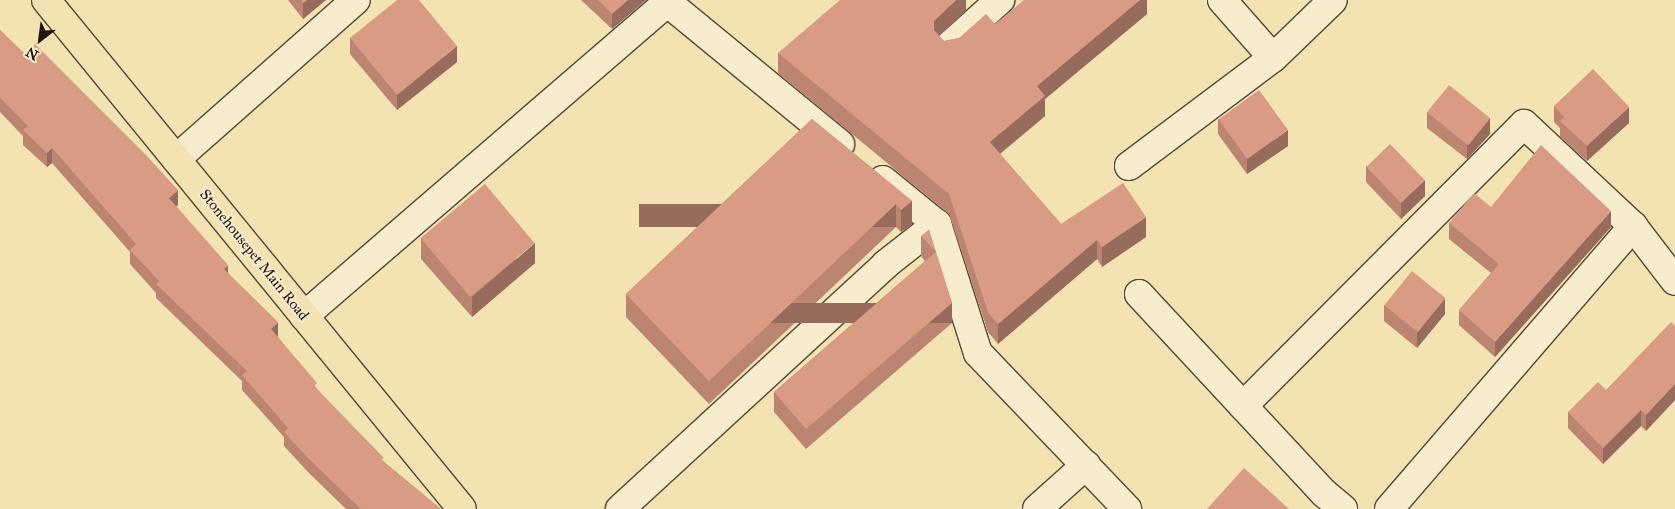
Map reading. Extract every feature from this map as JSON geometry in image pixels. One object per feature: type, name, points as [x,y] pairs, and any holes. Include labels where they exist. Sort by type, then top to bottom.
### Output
[{"type":"main road","name":"Stonehousepet Main Road","points":[[46,0],[462,509]]},
{"type":"street","points":[[176,160],[356,0]]},
{"type":"street","points":[[949,46],[1000,0]]},
{"type":"street","points":[[1222,0],[1273,58]]},
{"type":"street","points":[[1129,166],[1273,58],[1333,0]]},
{"type":"street","points":[[304,316],[668,1],[937,224],[978,352],[1127,509]]},
{"type":"street","points":[[1243,406],[1524,124],[1633,226],[1675,281]]},
{"type":"street","points":[[620,509],[886,264],[937,224]]},
{"type":"street","points":[[1389,509],[1633,226]]},
{"type":"street","points":[[1139,294],[1243,406],[1326,504]]},
{"type":"street","points":[[1037,509],[1086,466]]},
{"type":"building","points":[[397,0],[419,0],[457,46],[397,95],[350,38]]},
{"type":"building","points":[[598,0],[628,0],[612,14]]},
{"type":"building","points":[[840,0],[956,0],[934,21],[934,30],[944,41],[959,38],[986,14],[995,24],[1024,0],[1140,0],[1037,86],[1045,96],[990,142],[1061,224],[1123,183],[1146,217],[1102,247],[1097,240],[998,324],[988,312],[949,194],[778,53]]},
{"type":"building","points":[[0,30],[25,54],[35,44],[145,154],[178,190],[169,198],[228,265],[224,269],[278,322],[271,329],[317,383],[314,386],[384,458],[381,460],[441,509],[361,509],[284,432],[288,428],[242,375],[247,371],[156,284],[159,281],[130,250],[136,244],[52,148],[47,153],[23,130],[28,126],[0,98]]},
{"type":"building","points":[[1593,69],[1629,107],[1587,146],[1560,121],[1564,117],[1554,106]]},
{"type":"building","points":[[1449,85],[1490,118],[1468,146],[1427,112]]},
{"type":"building","points":[[1259,90],[1288,130],[1247,159],[1219,119]]},
{"type":"building","points":[[812,119],[912,201],[901,210],[896,204],[709,381],[626,294]]},
{"type":"building","points":[[1390,144],[1425,180],[1401,203],[1366,167]]},
{"type":"building","points":[[1541,145],[1611,211],[1495,342],[1459,310],[1499,264],[1449,223],[1474,193],[1491,207]]},
{"type":"building","points":[[485,184],[534,243],[470,297],[421,238]]},
{"type":"building","points":[[929,230],[936,252],[921,236]]},
{"type":"building","points":[[936,252],[952,303],[806,429],[774,392]]},
{"type":"building","points":[[1412,271],[1445,298],[1418,332],[1384,305]]},
{"type":"building","points":[[1671,322],[1675,326],[1675,384],[1646,415],[1641,410],[1603,448],[1568,412],[1598,382],[1606,390]]},
{"type":"building","points":[[1244,468],[1289,509],[1207,509]]}]
